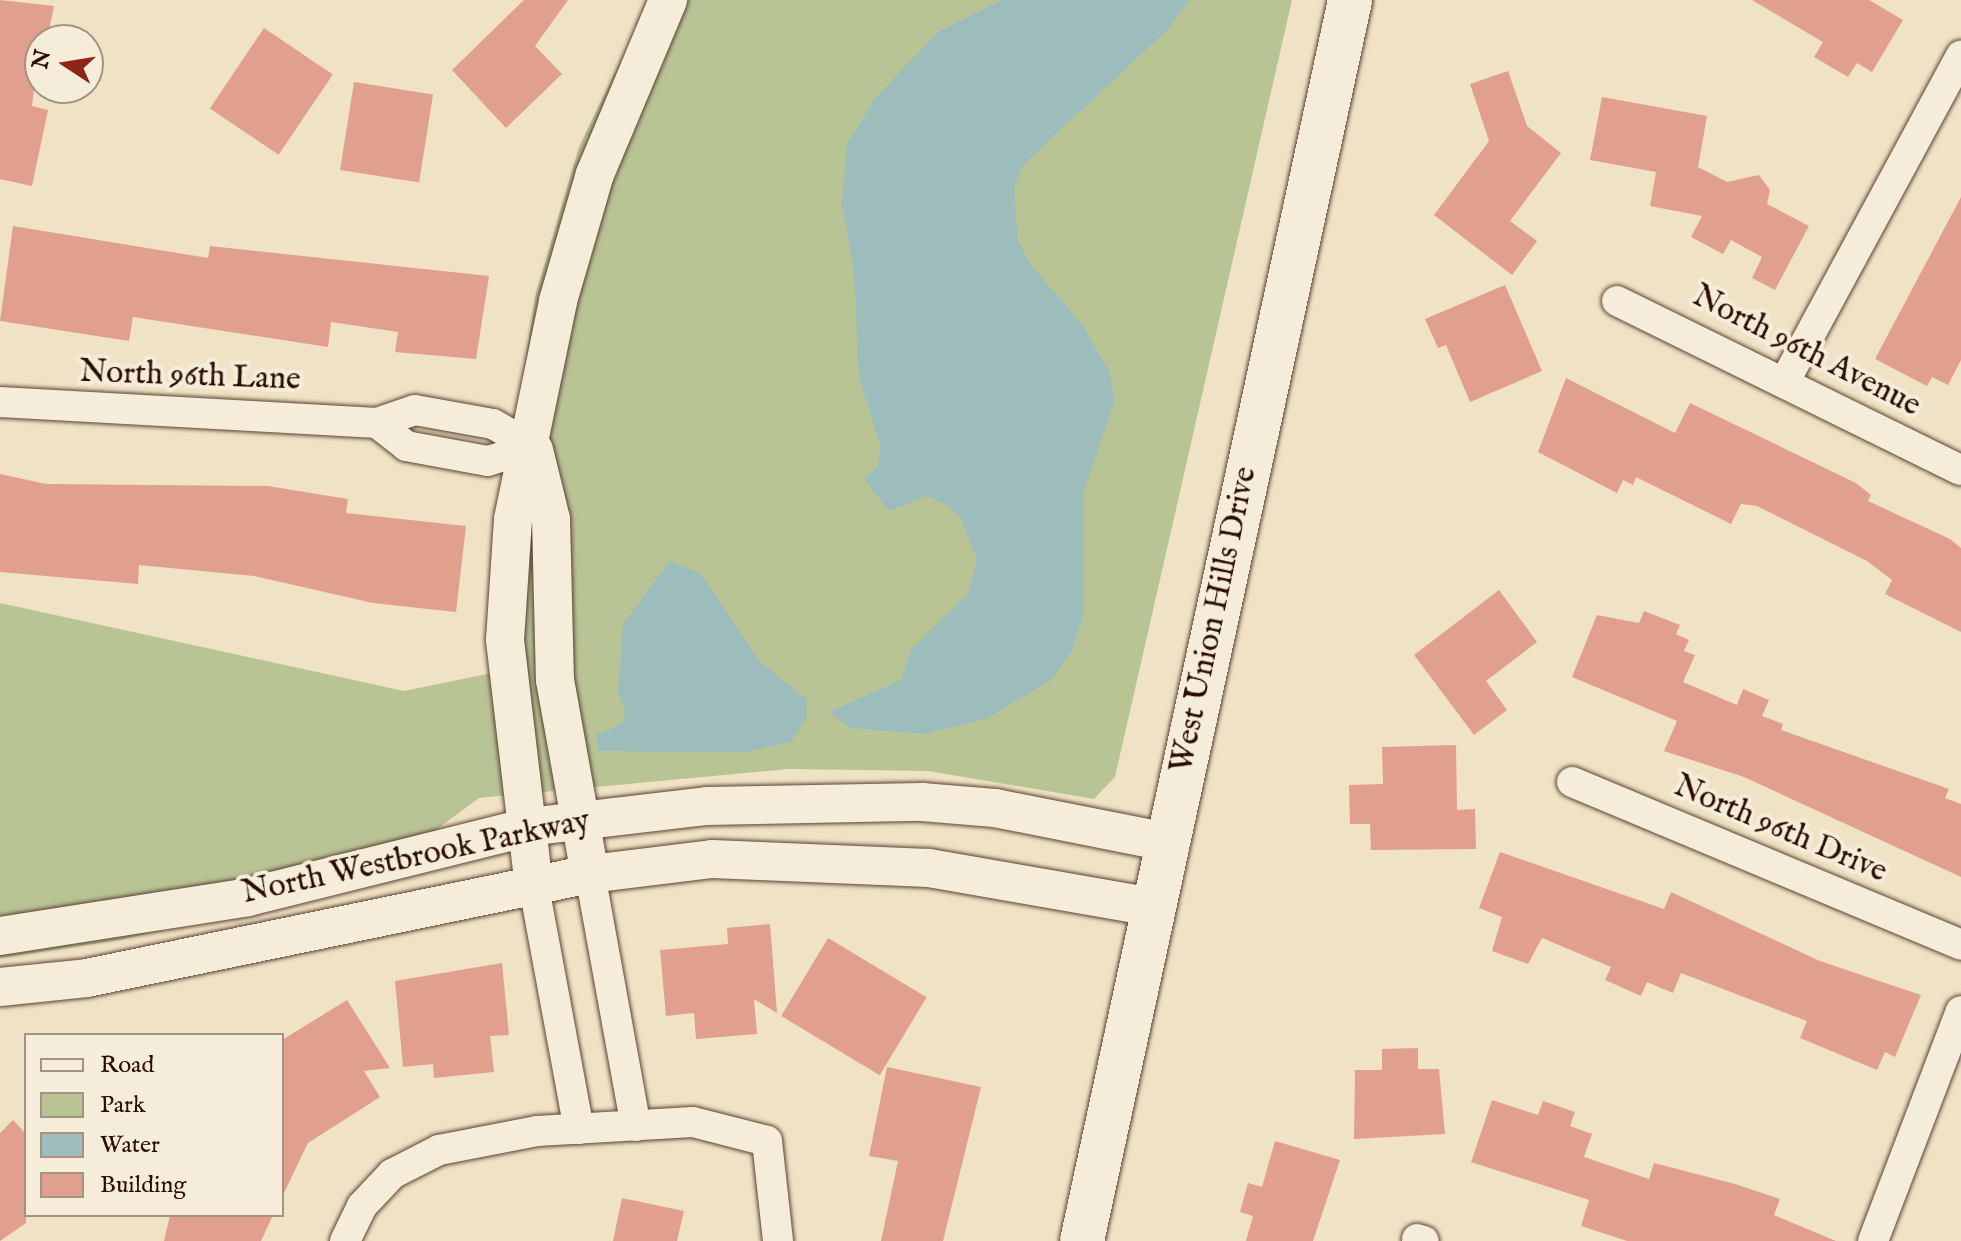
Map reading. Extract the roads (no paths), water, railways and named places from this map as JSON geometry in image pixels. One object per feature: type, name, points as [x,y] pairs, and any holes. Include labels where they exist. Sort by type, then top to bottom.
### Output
[{"type":"main road","name":"West Union Hills Drive","points":[[1082,1241],[1350,0]]},
{"type":"street","points":[[579,1129],[534,887],[505,640],[513,519],[533,447],[558,301],[595,174],[668,0]]},
{"type":"street","points":[[1785,381],[1961,56]]},
{"type":"street","name":"North 96th Avenue","points":[[1617,301],[1961,470]]},
{"type":"street","name":"North 96th Lane","points":[[0,402],[377,423],[406,446],[488,461],[533,447]]},
{"type":"street","points":[[533,447],[551,519],[555,680],[583,819],[590,874],[636,1126]]},
{"type":"street","name":"North 96th Drive","points":[[1572,782],[1961,945]]},
{"type":"street","name":"North Westbrook Parkway","points":[[0,936],[248,897],[528,827],[583,819],[810,800],[922,802],[995,808],[1167,842]]},
{"type":"street","name":"North Westbrook Parkway","points":[[0,987],[87,978],[590,874],[712,859],[843,861],[1010,878],[1153,907]]},
{"type":"street","points":[[1873,1241],[1961,1011]]},
{"type":"street","points":[[345,1241],[362,1206],[392,1174],[439,1150],[579,1129],[693,1122],[767,1141],[776,1185],[778,1241]]},
{"type":"water","points":[[1001,0],[1190,0],[1168,29],[1023,165],[1014,187],[1018,240],[1030,264],[1082,324],[1110,373],[1114,402],[1084,491],[1084,612],[1072,651],[1051,680],[986,719],[924,734],[850,728],[829,712],[901,680],[911,649],[968,593],[977,559],[960,517],[945,504],[927,496],[889,511],[864,479],[877,467],[881,448],[859,378],[854,271],[842,205],[847,144],[876,97],[939,31]]},
{"type":"water","points":[[670,561],[701,574],[760,662],[806,699],[807,717],[791,742],[745,752],[598,751],[596,735],[622,723],[625,710],[618,693],[623,624]]}]
